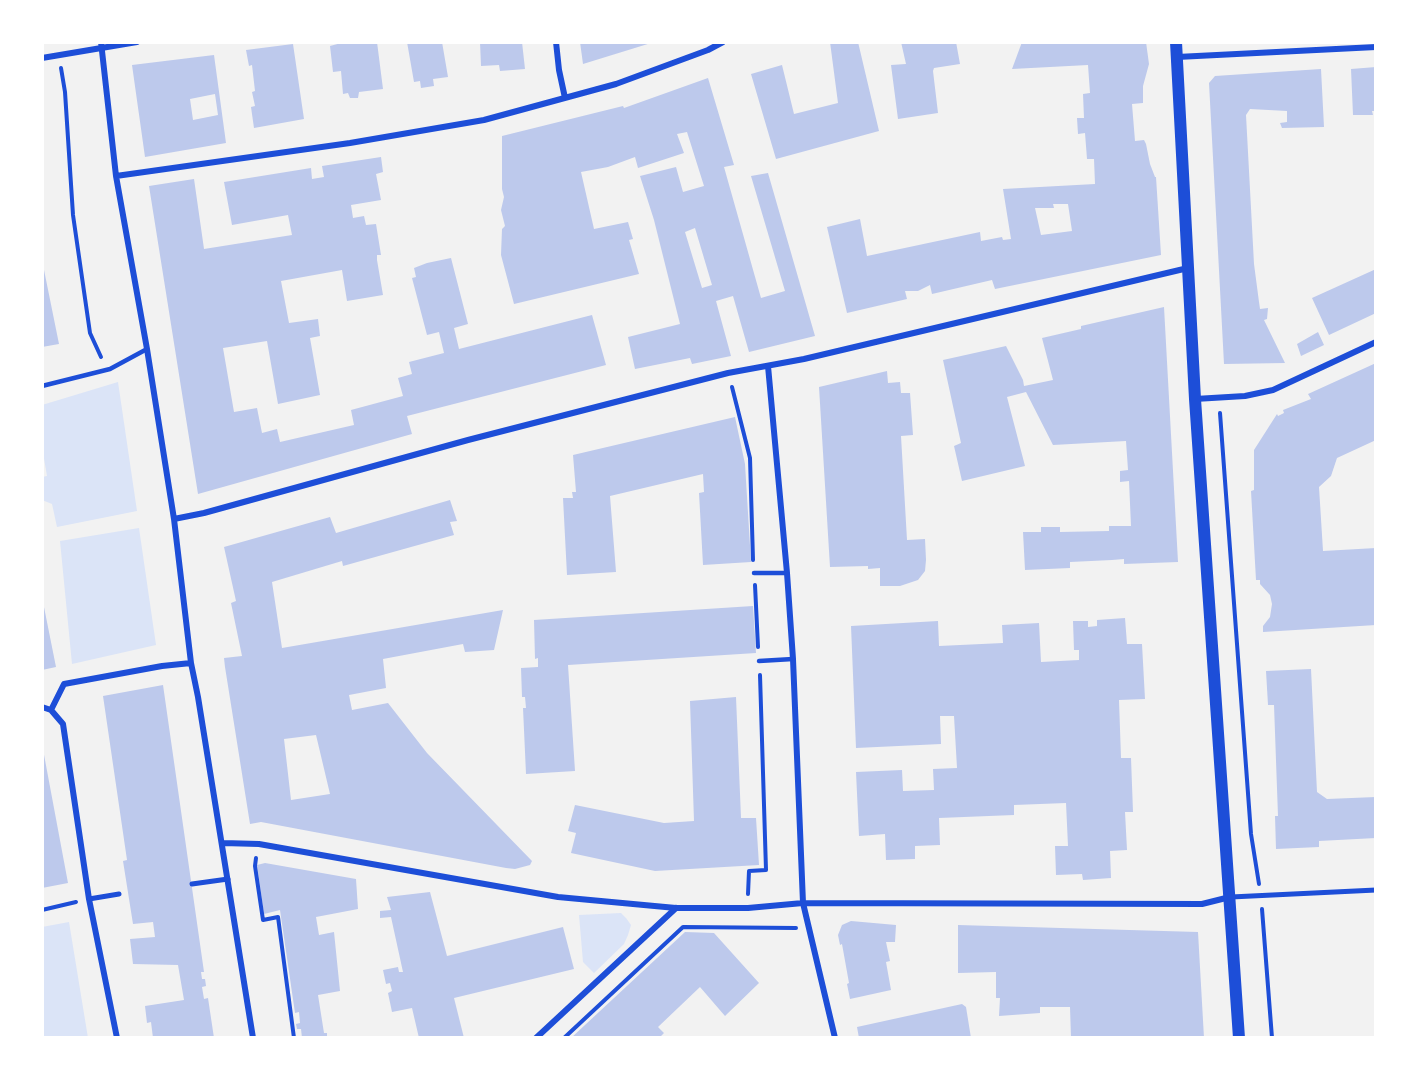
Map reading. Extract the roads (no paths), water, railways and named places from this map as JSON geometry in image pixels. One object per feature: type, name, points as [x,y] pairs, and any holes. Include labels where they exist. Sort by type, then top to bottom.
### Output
[{"type":"main road","points":[[1176,42],[1195,399],[1239,1038]]},
{"type":"street","points":[[42,58],[59,56],[101,44],[136,42]]},
{"type":"street","points":[[556,42],[565,98]]},
{"type":"street","points":[[116,176],[484,120],[616,84],[708,50],[723,42]]},
{"type":"street","points":[[101,44],[116,176],[147,349],[174,519],[191,663],[253,1038]]},
{"type":"street","points":[[1176,57],[1376,47]]},
{"type":"street","points":[[174,519],[204,513],[468,440],[728,374],[1188,268]]},
{"type":"street","points":[[1195,399],[1245,396],[1273,390],[1376,342]]},
{"type":"street","points":[[768,366],[793,659],[803,903],[835,1038]]},
{"type":"street","points":[[51,710],[64,684],[191,663]]},
{"type":"street","points":[[42,707],[51,710],[63,724],[89,899],[117,1038]]},
{"type":"street","points":[[222,843],[259,844],[558,897],[676,908],[748,908],[803,903],[1202,904],[1230,897],[1376,890]]},
{"type":"street","points":[[192,884],[228,879]]},
{"type":"street","points":[[89,899],[119,894]]},
{"type":"street","points":[[536,1038],[676,908]]},
{"type":"lane","points":[[42,386],[114,367],[147,349]]},
{"type":"lane","points":[[754,573],[787,573]]},
{"type":"lane","points":[[759,660],[793,659]]}]
